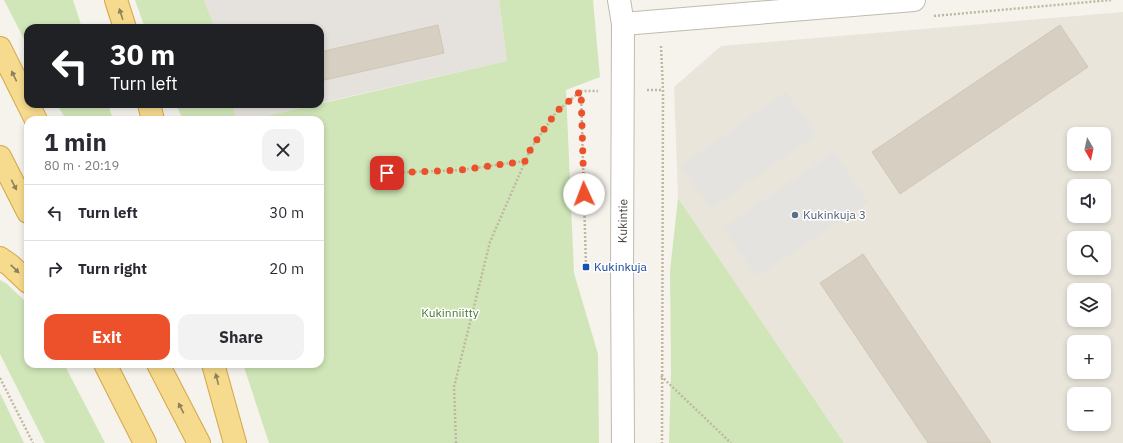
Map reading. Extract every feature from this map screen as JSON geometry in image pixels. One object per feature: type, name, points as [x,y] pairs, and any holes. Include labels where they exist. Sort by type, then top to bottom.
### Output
[{"type":"highway","points":[[116,0],[124,24]]},
{"type":"highway","points":[[0,48],[24,96]]},
{"type":"highway","points":[[0,157],[24,204]]},
{"type":"highway","points":[[0,258],[10,264],[24,278]]},
{"type":"highway","points":[[96,368],[141,434]]},
{"type":"highway","points":[[108,368],[141,434]]},
{"type":"highway","points":[[160,368],[199,443]]},
{"type":"highway","points":[[214,368],[235,443]]},
{"type":"street","name":"Kukintie","points":[[619,0],[623,24],[623,443]]},
{"type":"street","points":[[623,24],[914,0]]},
{"type":"path","points":[[660,21],[663,90],[662,443]]},
{"type":"path","points":[[456,443],[454,387],[490,242],[531,148],[557,111],[581,91],[586,267]]},
{"type":"path","points":[[387,173],[461,170],[526,161]]},
{"type":"path","points":[[661,376],[731,443]]},
{"type":"path","points":[[0,378],[33,443]]},
{"type":"shaded area","points":[[204,0],[499,0],[507,61],[324,102],[324,24],[213,24]]},
{"type":"shaded area","points":[[1123,12],[1123,443],[844,443],[678,198],[674,87],[721,46]]},
{"type":"shaded area","points":[[786,92],[817,135],[710,209],[680,166]]},
{"type":"shaded area","points":[[234,108],[300,108],[266,116],[235,116]]},
{"type":"shaded area","name":"Kukinkuja 3","points":[[834,152],[868,202],[756,277],[723,227]]},
{"type":"green space","points":[[4,0],[73,0],[81,24],[24,24],[24,39]]},
{"type":"green space","points":[[135,0],[204,0],[213,24],[144,24]]},
{"type":"green space","name":"Kukinniitty","points":[[499,0],[593,0],[600,77],[566,90],[574,273],[598,354],[599,443],[269,443],[244,368],[324,368],[324,116],[266,116],[301,108],[324,108],[324,103],[507,61]]},
{"type":"green space","points":[[59,108],[109,108],[112,116],[64,116]]},
{"type":"green space","points":[[178,108],[234,108],[235,116],[181,116]]},
{"type":"green space","points":[[678,198],[844,443],[669,443],[671,372],[670,271]]},
{"type":"green space","points":[[0,280],[7,284],[24,300],[24,368],[66,368],[105,443],[45,443],[0,354]]},
{"type":"green space","points":[[0,393],[24,443],[0,443]]},
{"type":"building","points":[[438,25],[444,53],[324,80],[324,51]]},
{"type":"building","points":[[1060,25],[1088,67],[900,194],[872,152]]},
{"type":"building","points":[[863,254],[991,443],[928,443],[820,283]]},
{"type":"place","name":"Kukinkuja 3","points":[[795,215]]},
{"type":"place","name":"Kukinkuja","points":[[586,267]]},
{"type":"route","points":[[387,173],[461,170],[526,161],[531,148],[557,111],[581,91],[584,194]]}]
